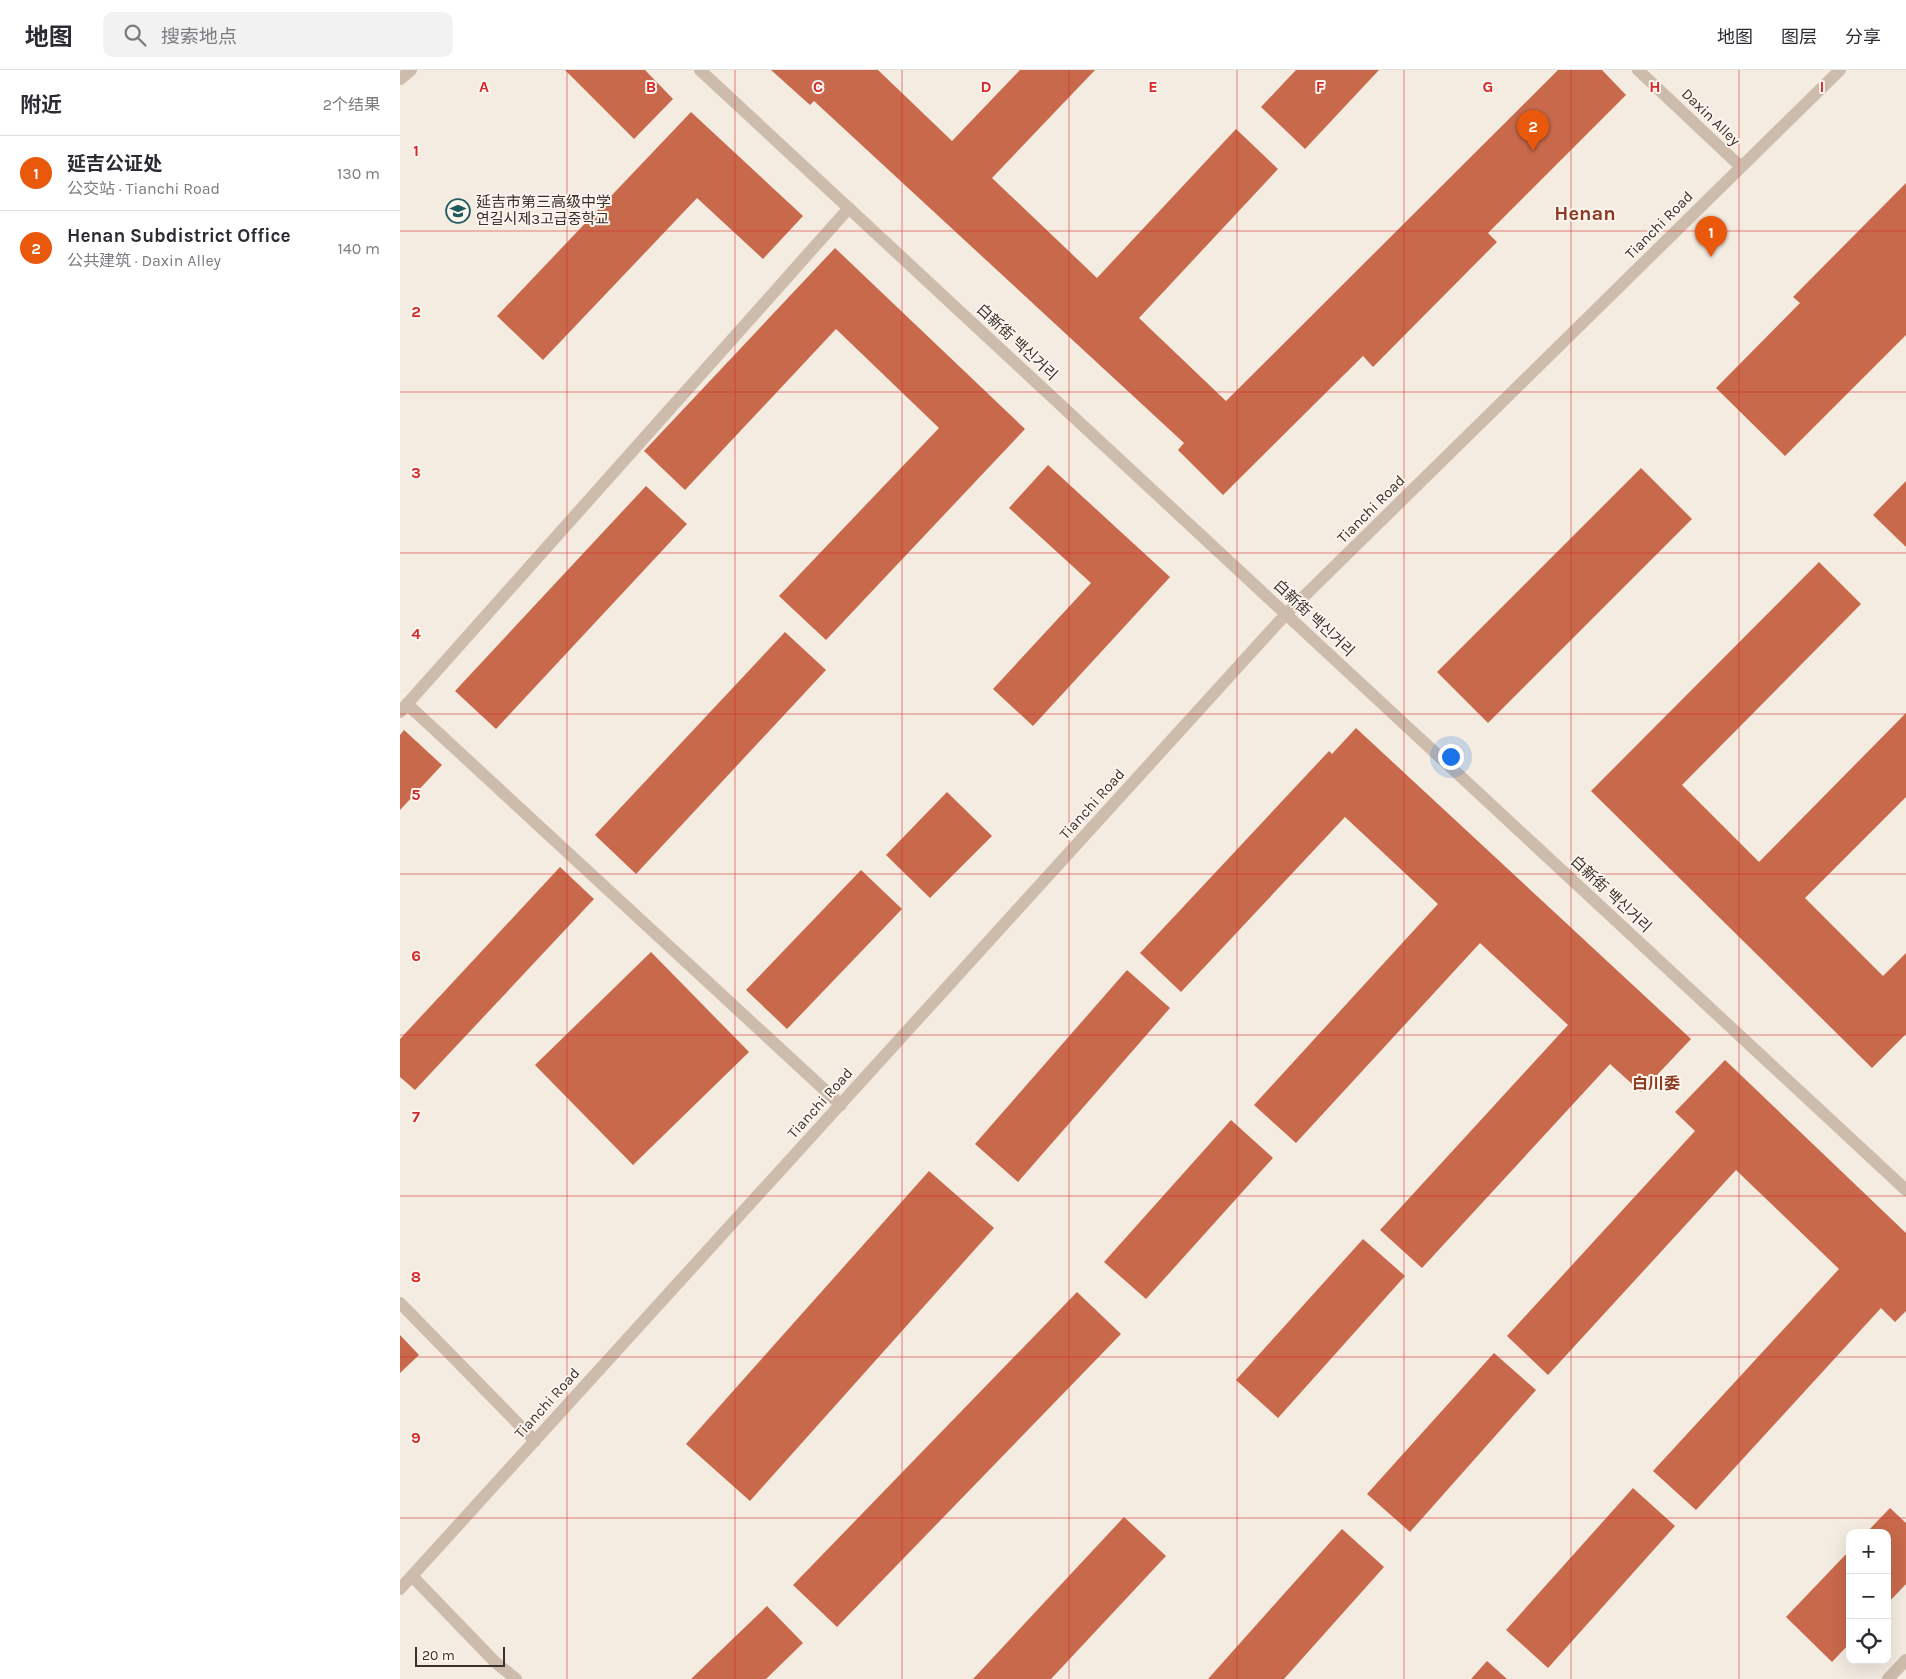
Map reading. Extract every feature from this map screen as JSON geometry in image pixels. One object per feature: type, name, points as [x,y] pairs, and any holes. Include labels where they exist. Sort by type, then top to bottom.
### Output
[{"type":"street","points":[[400,79],[411,70]]},
{"type":"street","name":"白新街 백신거리","points":[[700,70],[1906,1190]]},
{"type":"street","name":"Daxin Alley","points":[[1638,70],[1740,168]]},
{"type":"street","name":"Tianchi Road","points":[[400,1590],[1286,614],[1840,70]]},
{"type":"street","points":[[841,1104],[403,708],[849,208]]},
{"type":"street","points":[[400,1303],[535,1441]]},
{"type":"street","points":[[412,1576],[495,1662],[516,1679]]},
{"type":"street","points":[[1888,1679],[1906,1660]]},
{"type":"building","points":[[565,70],[645,70],[673,99],[634,139]]},
{"type":"building","points":[[771,70],[878,70],[952,141],[1020,70],[1095,70],[992,178],[1097,278],[1236,129],[1278,169],[1139,318],[1226,401],[1558,70],[1602,70],[1626,95],[1488,233],[1497,242],[1373,367],[1363,356],[1223,495],[1178,450],[1184,443],[814,101],[810,105]]},
{"type":"building","points":[[1296,70],[1379,70],[1305,149],[1261,107]]},
{"type":"building","points":[[691,112],[803,216],[763,259],[697,198],[543,360],[497,316]]},
{"type":"building","points":[[1906,183],[1906,335],[1785,456],[1716,388],[1800,303],[1793,297]]},
{"type":"building","points":[[835,248],[1025,429],[826,640],[779,596],[939,428],[836,329],[685,490],[644,451]]},
{"type":"building","points":[[1048,465],[1170,577],[1033,726],[993,689],[1091,583],[1009,508]]},
{"type":"building","points":[[1641,468],[1692,519],[1488,723],[1437,672]]},
{"type":"building","points":[[1906,481],[1906,547],[1873,515]]},
{"type":"building","points":[[646,486],[687,524],[496,729],[455,691]]},
{"type":"building","points":[[1819,562],[1861,604],[1682,785],[1759,862],[1906,713],[1906,797],[1805,898],[1883,976],[1906,953],[1906,1034],[1872,1068],[1591,791]]},
{"type":"building","points":[[785,632],[826,670],[636,874],[595,835]]},
{"type":"building","points":[[1356,728],[1691,1039],[1641,1092],[1610,1064],[1422,1268],[1380,1230],[1568,1025],[1480,943],[1296,1143],[1254,1105],[1438,904],[1345,817],[1181,992],[1140,953],[1329,751],[1332,754]]},
{"type":"building","points":[[404,730],[442,765],[400,810],[400,735]]},
{"type":"building","points":[[947,792],[992,836],[930,898],[886,855]]},
{"type":"building","points":[[560,867],[594,899],[415,1090],[400,1077],[400,1039]]},
{"type":"building","points":[[861,870],[902,909],[787,1029],[746,990]]},
{"type":"building","points":[[651,952],[749,1052],[633,1165],[535,1065]]},
{"type":"building","points":[[1127,970],[1170,1008],[1018,1182],[975,1144]]},
{"type":"building","points":[[1725,1060],[1906,1233],[1906,1311],[1895,1322],[1881,1308],[1696,1510],[1653,1471],[1839,1269],[1736,1170],[1548,1375],[1507,1336],[1695,1131],[1675,1112]]},
{"type":"building","points":[[1231,1120],[1273,1158],[1146,1299],[1104,1262]]},
{"type":"building","points":[[929,1171],[994,1228],[750,1501],[686,1444]]},
{"type":"building","points":[[1363,1239],[1405,1276],[1278,1418],[1236,1380]]},
{"type":"building","points":[[1077,1292],[1121,1334],[837,1627],[793,1585]]},
{"type":"building","points":[[400,1335],[419,1355],[400,1373]]},
{"type":"building","points":[[1494,1353],[1536,1390],[1410,1532],[1367,1494]]},
{"type":"building","points":[[1633,1488],[1675,1526],[1548,1668],[1506,1630]]},
{"type":"building","points":[[1890,1508],[1906,1523],[1906,1584],[1891,1600],[1891,1529],[1870,1529]]},
{"type":"building","points":[[1124,1517],[1166,1556],[1051,1679],[973,1679]]},
{"type":"building","points":[[1342,1529],[1384,1567],[1284,1679],[1208,1679]]},
{"type":"building","points":[[1846,1554],[1846,1647],[1832,1662],[1786,1617]]},
{"type":"building","points":[[767,1606],[803,1643],[766,1679],[691,1679]]},
{"type":"building","points":[[1487,1661],[1507,1679],[1471,1679]]},
{"type":"place","name":"Henan Subdistrict Office","points":[[1533,151]]},
{"type":"place","name":"延吉市第三高级中学 연길시제3고급중학교","points":[[458,211]]},
{"type":"place","name":"延吉公证处","points":[[1711,257]]},
{"type":"district","name":"Henan","points":[[1585,213]]},
{"type":"district","name":"白川委","points":[[1656,1083]]}]
